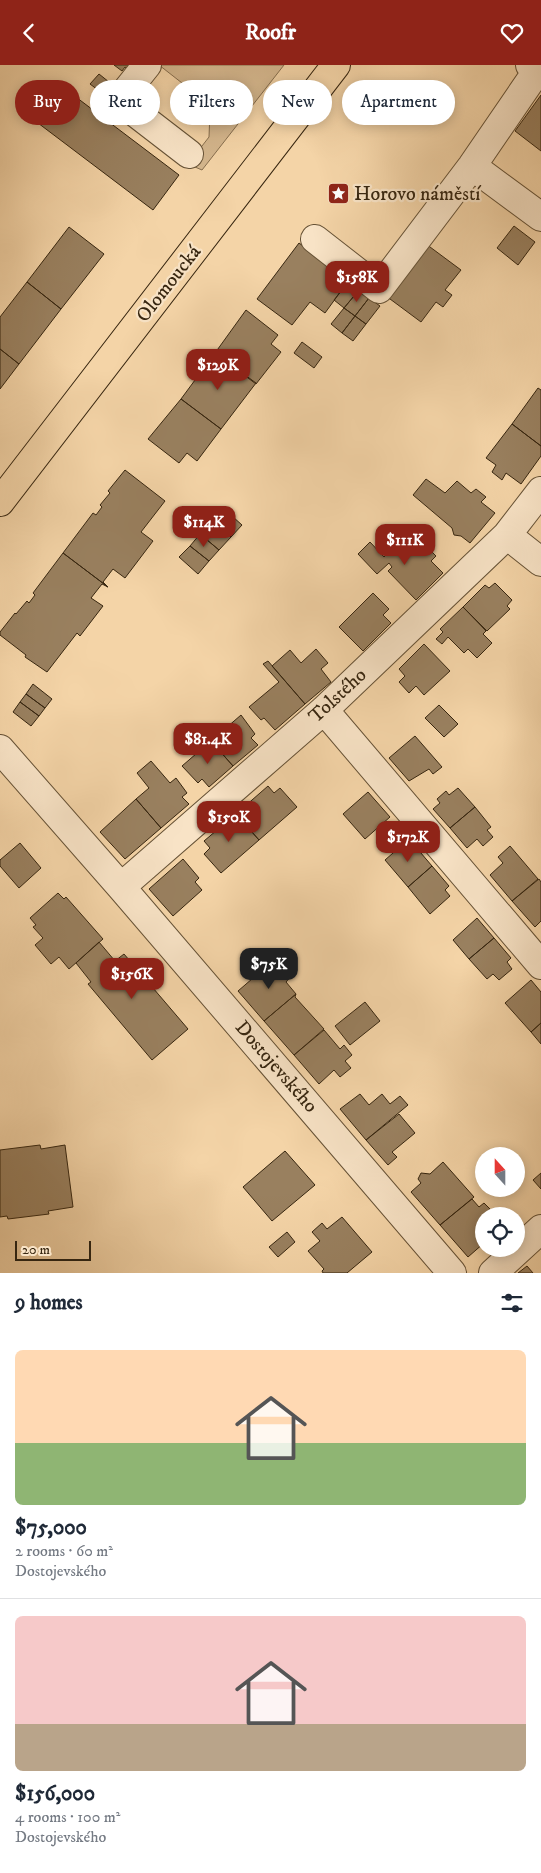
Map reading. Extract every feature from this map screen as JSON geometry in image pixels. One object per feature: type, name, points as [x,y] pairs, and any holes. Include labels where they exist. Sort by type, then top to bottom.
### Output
[{"type":"main road","name":"Olomoucká","points":[[0,502],[336,65]]},
{"type":"street","points":[[147,65],[119,100],[189,154]]},
{"type":"street","points":[[316,239],[378,289],[472,166],[537,71],[530,65]]},
{"type":"street","points":[[472,166],[541,217]]},
{"type":"street","name":"Tolstého","points":[[121,887],[324,710],[507,535],[541,491]]},
{"type":"street","points":[[507,535],[541,561]]},
{"type":"street","points":[[324,710],[541,965]]},
{"type":"street","name":"Dostojevského","points":[[0,749],[452,1273]]},
{"type":"street","points":[[493,1273],[541,1229]]},
{"type":"shaded area","points":[[159,65],[284,65],[272,80],[263,80],[263,92],[253,105],[253,80],[178,80]]},
{"type":"shaded area","points":[[209,125],[237,125],[202,170],[188,164],[209,137]]},
{"type":"building","points":[[114,65],[133,65],[129,70],[125,67],[122,71]]},
{"type":"building","points":[[99,74],[106,80],[94,80]]},
{"type":"building","points":[[541,95],[541,151],[515,131]]},
{"type":"building","points":[[80,100],[90,108],[90,125],[113,125],[179,175],[153,210],[41,125],[80,125]]},
{"type":"building","points":[[514,226],[535,242],[518,265],[497,248]]},
{"type":"building","points":[[69,227],[104,254],[61,309],[27,282]]},
{"type":"building","points":[[299,243],[349,280],[325,313],[310,302],[292,325],[257,299]]},
{"type":"building","points":[[426,244],[461,270],[445,290],[452,295],[443,307],[436,302],[421,322],[386,296]]},
{"type":"building","points":[[27,282],[61,309],[19,364],[0,349],[0,317]]},
{"type":"building","points":[[348,282],[359,290],[344,308],[334,300]]},
{"type":"building","points":[[359,290],[369,298],[355,316],[344,308]]},
{"type":"building","points":[[369,298],[380,306],[366,324],[355,316]]},
{"type":"building","points":[[344,308],[355,316],[342,333],[331,324]]},
{"type":"building","points":[[246,310],[278,335],[271,344],[281,352],[256,384],[215,353]]},
{"type":"building","points":[[355,316],[366,324],[353,341],[342,333]]},
{"type":"building","points":[[302,342],[322,357],[314,368],[294,353]]},
{"type":"building","points":[[0,349],[19,364],[0,389]]},
{"type":"building","points":[[215,353],[256,383],[221,429],[181,399]]},
{"type":"building","points":[[538,388],[541,390],[541,446],[512,424]]},
{"type":"building","points":[[181,399],[221,429],[197,461],[187,453],[179,463],[148,439]]},
{"type":"building","points":[[512,424],[541,446],[541,456],[521,484],[506,473],[502,480],[492,472],[496,465],[486,458]]},
{"type":"building","points":[[125,470],[165,501],[141,532],[153,541],[125,578],[113,569],[103,582],[108,587],[63,553],[93,513],[96,515],[102,507],[100,505],[110,493],[108,491]]},
{"type":"building","points":[[426,479],[445,493],[457,481],[471,493],[476,489],[486,497],[481,502],[495,513],[470,543],[461,536],[454,535],[452,528],[413,495]]},
{"type":"building","points":[[223,508],[242,525],[231,537],[212,520]]},
{"type":"building","points":[[212,520],[231,537],[219,550],[200,534]]},
{"type":"building","points":[[200,534],[219,550],[209,561],[190,546]]},
{"type":"building","points":[[402,539],[411,548],[415,545],[421,551],[426,546],[436,556],[431,561],[443,573],[416,600],[388,571],[392,567],[389,563],[377,574],[358,554],[370,542],[384,557]]},
{"type":"building","points":[[190,546],[209,561],[198,574],[179,557]]},
{"type":"building","points":[[63,553],[108,587],[102,584],[91,598],[103,606],[80,636],[77,633],[47,672],[25,657],[26,655],[0,635],[0,632],[27,601],[29,603],[35,595],[33,593]]},
{"type":"building","points":[[495,583],[512,600],[507,606],[510,609],[487,631],[463,607],[485,585],[489,588]]},
{"type":"building","points":[[373,593],[389,609],[383,615],[391,623],[363,651],[339,627]]},
{"type":"building","points":[[463,607],[486,631],[483,634],[492,643],[477,658],[468,649],[464,653],[448,637],[442,644],[436,639],[443,632],[440,629]]},
{"type":"building","points":[[424,644],[450,671],[424,695],[416,686],[409,693],[399,682],[405,676],[399,669]]},
{"type":"building","points":[[316,649],[328,663],[321,669],[331,682],[305,704],[272,666],[290,650],[301,663]]},
{"type":"building","points":[[268,661],[305,704],[275,730],[264,718],[261,720],[249,707],[279,682],[263,664]]},
{"type":"building","points":[[33,684],[52,699],[45,708],[26,694]]},
{"type":"building","points":[[26,694],[45,708],[39,716],[20,702]]},
{"type":"building","points":[[20,702],[39,716],[31,726],[13,712]]},
{"type":"building","points":[[439,705],[458,724],[444,737],[425,718]]},
{"type":"building","points":[[241,715],[255,734],[251,738],[258,745],[233,766],[211,741]]},
{"type":"building","points":[[415,736],[442,767],[433,774],[429,769],[409,781],[389,758]]},
{"type":"building","points":[[211,741],[233,766],[209,787],[202,779],[198,783],[182,766]]},
{"type":"building","points":[[151,761],[170,783],[176,778],[187,793],[182,797],[189,804],[161,828],[136,799],[149,788],[137,773]]},
{"type":"building","points":[[268,786],[274,793],[280,788],[297,807],[259,840],[236,814]]},
{"type":"building","points":[[458,788],[475,807],[450,828],[433,809],[440,803],[437,799],[446,791],[449,795]]},
{"type":"building","points":[[368,792],[390,817],[365,839],[343,814]]},
{"type":"building","points":[[136,799],[161,828],[125,859],[100,832]]},
{"type":"building","points":[[475,807],[491,827],[487,830],[493,837],[483,846],[477,839],[467,848],[450,828]]},
{"type":"building","points":[[236,814],[259,840],[221,873],[204,854],[210,848],[204,841]]},
{"type":"building","points":[[409,839],[432,866],[408,887],[385,860]]},
{"type":"building","points":[[20,843],[41,868],[19,888],[0,866],[0,860]]},
{"type":"building","points":[[510,846],[538,879],[512,901],[490,875],[503,863],[498,857]]},
{"type":"building","points":[[183,859],[199,878],[195,882],[202,890],[173,916],[149,889]]},
{"type":"building","points":[[432,866],[449,886],[445,890],[450,896],[430,914],[408,887]]},
{"type":"building","points":[[539,879],[541,882],[541,921],[535,927],[512,901]]},
{"type":"building","points":[[58,893],[64,899],[66,897],[103,939],[69,969],[59,957],[51,964],[35,945],[43,938],[33,927],[36,925],[30,918]]},
{"type":"building","points":[[477,918],[494,938],[469,959],[453,940]]},
{"type":"building","points":[[494,938],[511,958],[507,962],[512,969],[499,980],[493,974],[487,979],[469,959]]},
{"type":"building","points":[[99,942],[115,961],[124,954],[188,1029],[152,1060],[88,984],[91,982],[76,963]]},
{"type":"building","points":[[274,960],[277,964],[281,960],[293,974],[286,982],[296,994],[264,1021],[238,991]]},
{"type":"building","points":[[531,980],[541,992],[541,1023],[531,1032],[505,1003]]},
{"type":"building","points":[[296,994],[295,997],[324,1029],[294,1055],[264,1021]]},
{"type":"building","points":[[365,1002],[380,1021],[350,1045],[335,1026]]},
{"type":"building","points":[[541,1023],[541,1044],[531,1032]]},
{"type":"building","points":[[324,1030],[340,1049],[344,1045],[352,1055],[345,1061],[351,1068],[340,1077],[334,1070],[319,1084],[294,1055]]},
{"type":"building","points":[[360,1094],[369,1105],[382,1094],[390,1104],[400,1096],[408,1105],[366,1140],[340,1109]]},
{"type":"building","points":[[399,1114],[415,1133],[392,1152],[397,1157],[388,1165],[366,1140]]},
{"type":"building","points":[[40,1145],[41,1149],[65,1145],[73,1207],[48,1211],[49,1214],[8,1219],[7,1216],[0,1217],[0,1150]]},
{"type":"building","points":[[285,1151],[315,1185],[272,1221],[243,1187]]},
{"type":"building","points":[[443,1162],[474,1197],[440,1225],[411,1192],[421,1183],[418,1179],[421,1173],[430,1174]]},
{"type":"building","points":[[541,1173],[541,1189],[533,1180]]},
{"type":"building","points":[[472,1199],[479,1207],[475,1207],[475,1251],[468,1257],[440,1225]]},
{"type":"building","points":[[484,1203],[488,1207],[479,1207]]},
{"type":"building","points":[[342,1217],[372,1252],[347,1273],[323,1273],[324,1269],[308,1251],[320,1241],[312,1232],[322,1223],[327,1229]]},
{"type":"building","points":[[287,1232],[295,1242],[278,1257],[269,1247]]},
{"type":"building","points":[[527,1266],[533,1273],[518,1273]]},
{"type":"place","name":"Horovo náměstí","points":[[338,194]]}]
